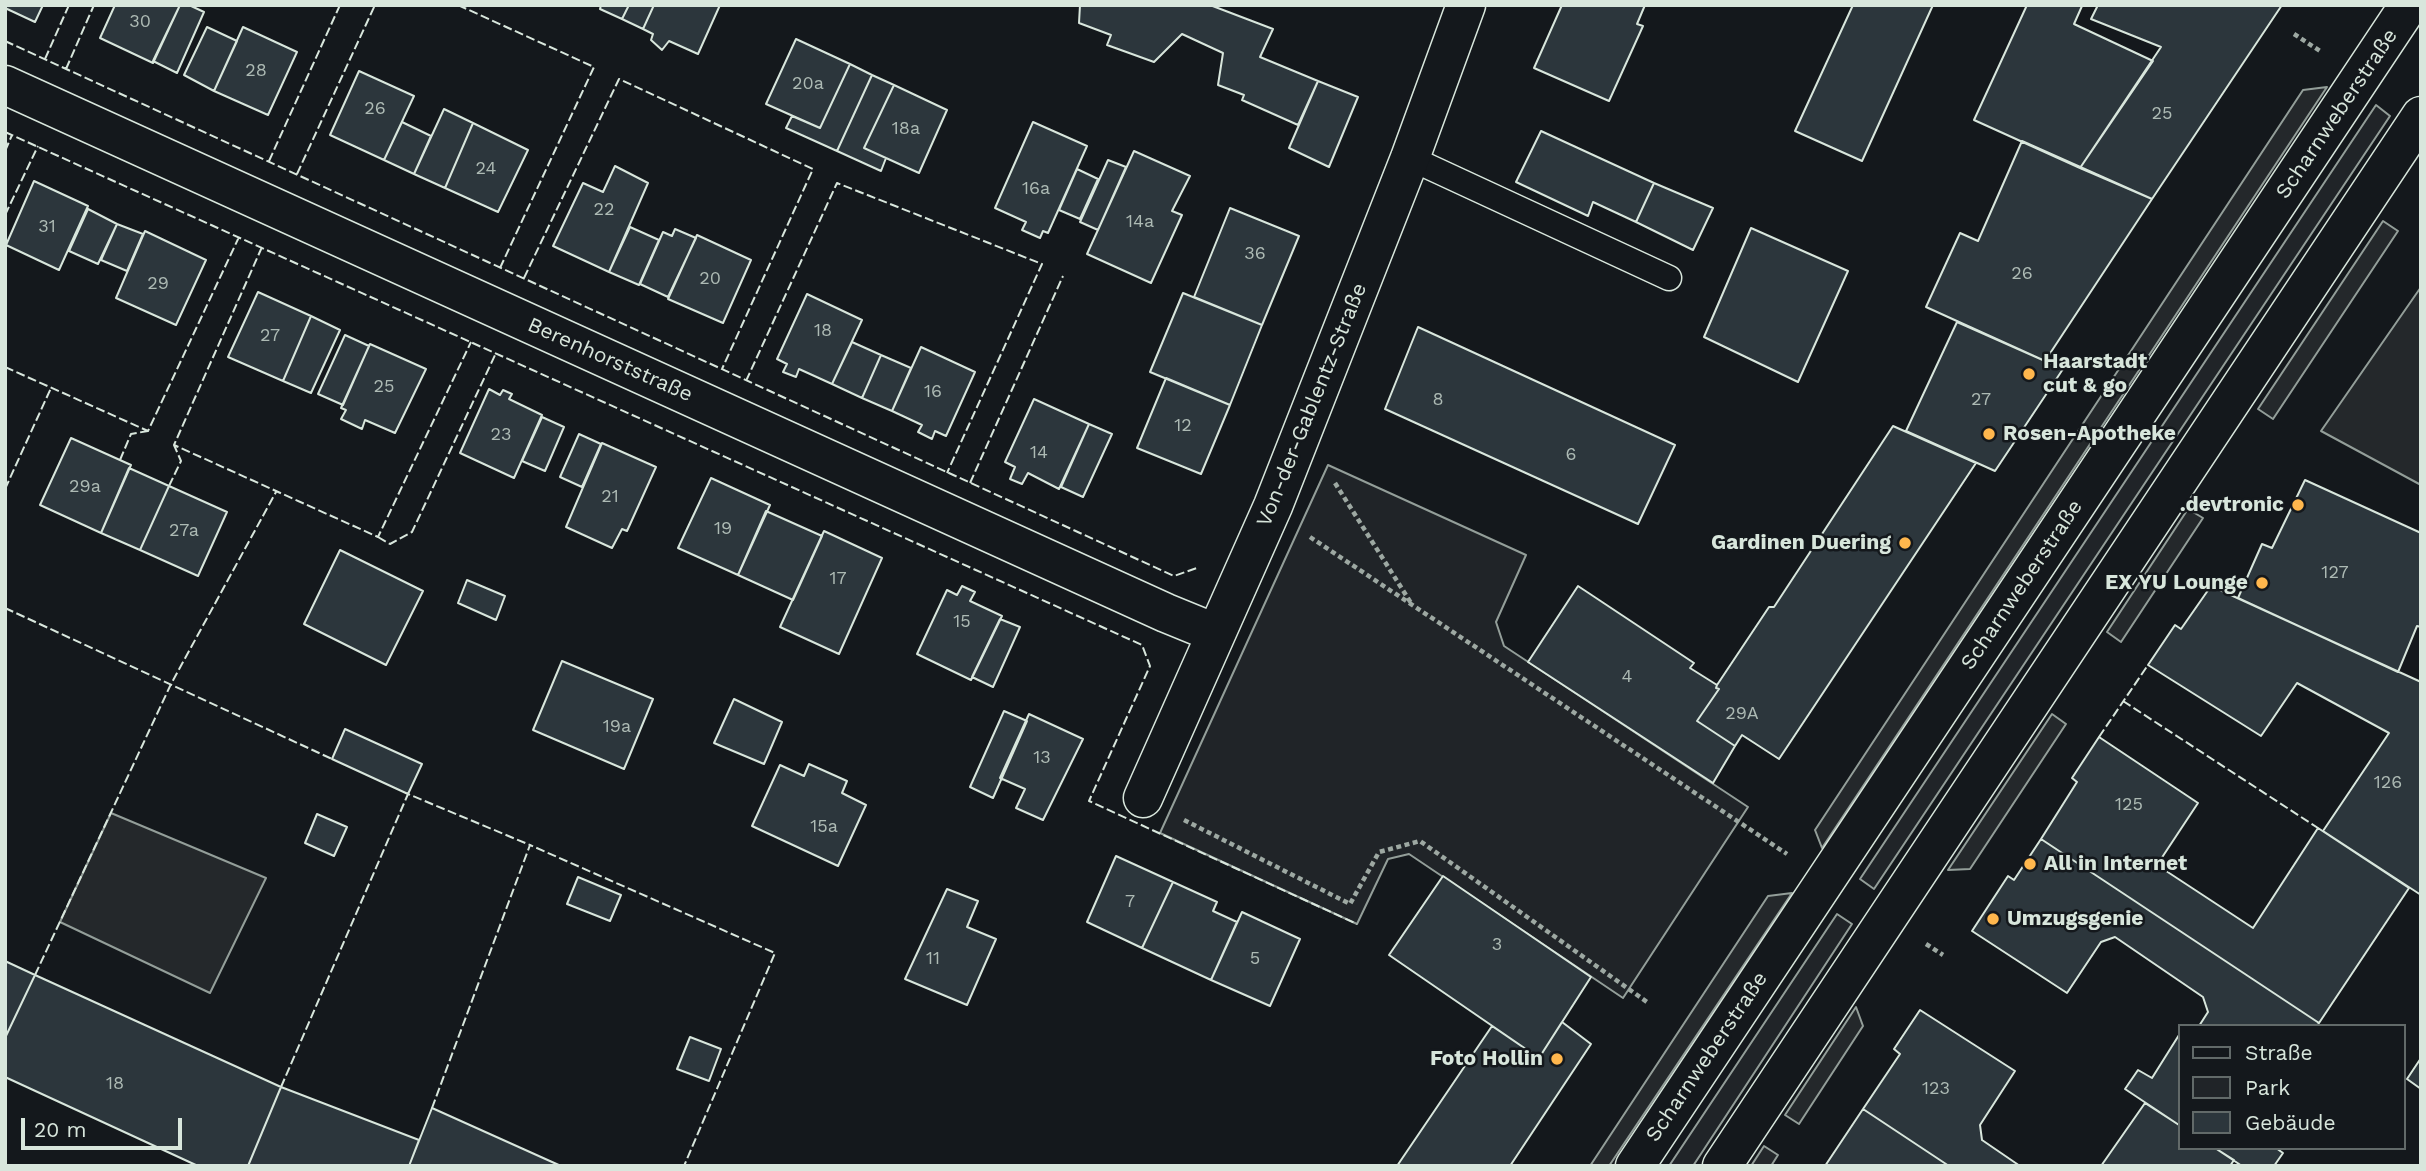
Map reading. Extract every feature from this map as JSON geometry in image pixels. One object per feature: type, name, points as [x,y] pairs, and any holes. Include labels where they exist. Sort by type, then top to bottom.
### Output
[{"type":"main road","name":"Von-der-Gablentz-Straße","points":[[1143,799],[1271,510],[1410,158],[1466,5]]},
{"type":"main road","name":"Scharnweberstraße","points":[[1635,1166],[2409,5]]},
{"type":"main road","name":"Berenhorststraße","points":[[5,85],[1166,613],[1210,646]]},
{"type":"main road","points":[[1722,1166],[2421,116]]},
{"type":"lane","points":[[1410,158],[1669,278]]},
{"type":"path","points":[[1331,477],[1413,606]]},
{"type":"path","points":[[1271,510],[1759,836]]},
{"type":"path","points":[[1143,799],[1350,904],[1379,852],[1420,841],[1647,1002]]},
{"type":"green space","points":[[2376,105],[2390,116],[1874,889],[1860,879]]},
{"type":"green space","points":[[1328,465],[1526,555],[1496,622],[1504,646],[1748,807],[1623,998],[1409,854],[1388,859],[1357,924],[1160,833]]},
{"type":"green space","points":[[1837,914],[1852,924],[1693,1166],[1669,1166]]},
{"type":"shaded area","points":[[2327,87],[1822,848],[1815,830],[2303,90]]},
{"type":"shaded area","points":[[2383,221],[2398,231],[2273,419],[2258,409]]},
{"type":"shaded area","points":[[2421,287],[2421,485],[2321,431]]},
{"type":"shaded area","points":[[2188,509],[2203,518],[2121,642],[2107,632]]},
{"type":"shaded area","points":[[2052,714],[2066,724],[1970,869],[1948,870]]},
{"type":"shaded area","points":[[111,813],[266,878],[210,993],[60,922]]},
{"type":"shaded area","points":[[1792,893],[1609,1166],[1590,1166],[1768,896]]},
{"type":"shaded area","points":[[1856,1007],[1863,1026],[1799,1124],[1785,1115]]},
{"type":"shaded area","points":[[1764,1146],[1778,1155],[1771,1166],[1751,1166]]},
{"type":"building","points":[[5,5],[43,5],[35,22],[5,8]]},
{"type":"building","points":[[115,5],[180,5],[153,63],[100,38]]},
{"type":"building","points":[[180,5],[189,5],[204,12],[177,73],[153,61]]},
{"type":"building","points":[[601,5],[629,5],[622,19],[600,9]]},
{"type":"building","points":[[629,5],[654,5],[643,29],[622,19]]},
{"type":"building","points":[[654,5],[720,5],[698,54],[669,41],[662,50],[651,40],[653,34],[643,29]]},
{"type":"building","points":[[1080,5],[1210,5],[1273,29],[1260,57],[1318,81],[1298,125],[1242,100],[1244,95],[1218,85],[1223,53],[1182,34],[1154,62],[1107,45],[1111,35],[1079,23]]},
{"type":"building","points":[[1562,5],[1645,5],[1637,24],[1643,26],[1609,101],[1534,68]]},
{"type":"building","points":[[1853,5],[1933,5],[1862,161],[1795,131]]},
{"type":"building","points":[[2027,5],[2082,6],[2074,24],[2153,61],[2080,168],[1974,120]]},
{"type":"building","points":[[2098,5],[2282,5],[2152,199],[2080,168],[2161,47],[2091,19]]},
{"type":"building","points":[[207,27],[237,41],[214,91],[184,75]]},
{"type":"building","points":[[243,27],[297,52],[268,115],[214,91]]},
{"type":"building","points":[[796,39],[850,64],[820,128],[766,104]]},
{"type":"building","points":[[850,64],[872,75],[837,151],[786,128],[792,116],[820,128]]},
{"type":"building","points":[[359,71],[414,96],[384,160],[330,135]]},
{"type":"building","points":[[872,75],[894,85],[864,148],[886,158],[881,171],[837,151]]},
{"type":"building","points":[[1318,81],[1358,97],[1329,167],[1289,148]]},
{"type":"building","points":[[894,85],[947,110],[919,173],[864,148]]},
{"type":"building","points":[[444,109],[473,123],[445,188],[414,174]]},
{"type":"building","points":[[402,122],[431,136],[414,174],[384,160]]},
{"type":"building","points":[[1033,122],[1087,146],[1048,233],[1043,231],[1040,238],[1022,230],[1026,222],[995,208]]},
{"type":"building","points":[[473,123],[528,150],[498,212],[445,188]]},
{"type":"building","points":[[1541,131],[1654,183],[1636,222],[1593,202],[1588,216],[1516,182]]},
{"type":"building","points":[[2022,141],[2152,199],[2045,361],[1926,307],[1960,233],[1978,241]]},
{"type":"building","points":[[1134,151],[1190,176],[1172,211],[1182,215],[1151,283],[1087,254]]},
{"type":"building","points":[[1108,160],[1126,167],[1098,230],[1080,222]]},
{"type":"building","points":[[615,166],[648,183],[609,272],[553,246],[583,183],[603,192]]},
{"type":"building","points":[[1077,169],[1098,179],[1080,219],[1059,210]]},
{"type":"building","points":[[34,181],[88,206],[59,270],[6,245]]},
{"type":"building","points":[[1654,183],[1713,208],[1693,250],[1636,222]]},
{"type":"building","points":[[1230,208],[1299,236],[1262,325],[1194,297]]},
{"type":"building","points":[[88,209],[117,224],[98,264],[69,251]]},
{"type":"building","points":[[117,224],[143,234],[127,271],[101,260]]},
{"type":"building","points":[[630,227],[659,240],[639,285],[609,272]]},
{"type":"building","points":[[1751,228],[1848,271],[1798,382],[1704,337]]},
{"type":"building","points":[[675,229],[696,238],[668,297],[640,284],[663,232],[672,236]]},
{"type":"building","points":[[145,231],[206,260],[176,325],[116,298]]},
{"type":"building","points":[[697,235],[751,260],[723,323],[668,299]]},
{"type":"building","points":[[258,292],[311,316],[283,381],[228,357]]},
{"type":"building","points":[[1183,293],[1262,325],[1230,405],[1150,372]]},
{"type":"building","points":[[807,294],[862,320],[832,384],[799,369],[796,377],[783,372],[787,364],[777,359]]},
{"type":"building","points":[[311,316],[340,330],[311,393],[283,381]]},
{"type":"building","points":[[1957,322],[2063,369],[1995,471],[1906,431]]},
{"type":"building","points":[[1418,327],[1675,445],[1638,524],[1385,409]]},
{"type":"building","points":[[345,335],[369,346],[343,405],[318,394]]},
{"type":"building","points":[[852,342],[881,355],[862,398],[832,384]]},
{"type":"building","points":[[370,344],[426,369],[395,433],[365,420],[362,429],[341,419],[346,410],[341,408]]},
{"type":"building","points":[[921,347],[975,372],[946,436],[935,431],[932,439],[918,432],[922,425],[892,411]]},
{"type":"building","points":[[881,355],[911,368],[892,411],[862,398]]},
{"type":"building","points":[[1166,378],[1230,405],[1201,474],[1137,448]]},
{"type":"building","points":[[489,389],[500,395],[503,390],[512,394],[509,399],[542,415],[514,478],[460,453]]},
{"type":"building","points":[[1034,399],[1089,424],[1059,489],[1028,473],[1022,484],[1010,479],[1015,467],[1005,462]]},
{"type":"building","points":[[542,417],[564,427],[545,471],[522,461]]},
{"type":"building","points":[[1089,424],[1112,434],[1083,497],[1061,487]]},
{"type":"building","points":[[1893,426],[1976,463],[1779,759],[1742,735],[1735,746],[1697,721],[1719,689],[1716,688],[1717,685],[1769,607],[1774,607]]},
{"type":"building","points":[[579,434],[601,444],[582,487],[560,477]]},
{"type":"building","points":[[71,438],[131,465],[101,533],[40,505]]},
{"type":"building","points":[[602,443],[656,467],[627,531],[622,529],[612,548],[566,527]]},
{"type":"building","points":[[129,468],[169,486],[140,550],[101,533]]},
{"type":"building","points":[[711,478],[770,505],[738,575],[678,548]]},
{"type":"building","points":[[2305,480],[2421,533],[2421,627],[2417,626],[2398,672],[2238,598],[2262,544],[2272,548]]},
{"type":"building","points":[[169,486],[227,512],[198,576],[140,550]]},
{"type":"building","points":[[766,511],[822,536],[793,600],[738,575]]},
{"type":"building","points":[[824,531],[882,558],[839,654],[780,627]]},
{"type":"building","points":[[340,550],[423,591],[386,665],[304,624]]},
{"type":"building","points":[[467,580],[505,596],[496,620],[458,603]]},
{"type":"building","points":[[962,586],[975,592],[970,601],[1002,616],[971,680],[917,654],[947,590],[957,595]]},
{"type":"building","points":[[1578,586],[1694,663],[1690,668],[1717,685],[1716,688],[1719,689],[1697,721],[1735,746],[1713,783],[1528,662]]},
{"type":"building","points":[[2211,586],[2421,682],[2421,895],[2323,831],[2389,733],[2297,683],[2261,736],[2148,665],[2175,625],[2181,629]]},
{"type":"building","points":[[1000,619],[1020,627],[993,687],[972,677]]},
{"type":"building","points":[[562,661],[653,699],[624,769],[533,730]]},
{"type":"building","points":[[734,699],[782,722],[764,764],[714,743]]},
{"type":"building","points":[[1004,711],[1027,721],[993,798],[970,787]]},
{"type":"building","points":[[1029,714],[1083,739],[1043,820],[1016,808],[1025,789],[1000,778]]},
{"type":"building","points":[[345,729],[422,764],[408,794],[332,759]]},
{"type":"building","points":[[2099,737],[2198,803],[2157,865],[2253,928],[2318,828],[2409,888],[2319,1023],[2041,839],[2077,782],[2072,778]]},
{"type":"building","points":[[809,764],[847,781],[842,793],[866,805],[838,866],[752,826],[780,765],[804,776]]},
{"type":"building","points":[[317,814],[347,827],[334,856],[305,843]]},
{"type":"building","points":[[2041,839],[2319,1023],[2200,1024],[2208,1012],[2203,997],[2115,937],[2101,942],[2067,993],[1972,931],[2008,876],[2014,880]]},
{"type":"building","points":[[1116,856],[1173,882],[1142,948],[1087,922]]},
{"type":"building","points":[[1443,876],[1591,977],[1539,1058],[1389,955]]},
{"type":"building","points":[[578,877],[621,895],[610,921],[567,904]]},
{"type":"building","points":[[1173,882],[1217,902],[1213,911],[1237,922],[1211,980],[1142,948]]},
{"type":"building","points":[[947,889],[978,901],[967,927],[996,939],[967,1005],[905,979]]},
{"type":"building","points":[[1242,912],[1300,939],[1270,1006],[1211,980]]},
{"type":"building","points":[[5,961],[35,975],[5,1038]]},
{"type":"building","points":[[35,975],[281,1087],[248,1166],[198,1166],[5,1077],[5,1038]]},
{"type":"building","points":[[1920,1010],[2015,1071],[1980,1125],[1982,1140],[2020,1166],[1949,1166],[1863,1109],[1900,1054],[1894,1049]]},
{"type":"building","points":[[1562,1022],[1591,1044],[1510,1166],[1397,1166],[1492,1026],[1539,1058]]},
{"type":"building","points":[[690,1037],[721,1049],[709,1081],[677,1069]]},
{"type":"building","points":[[2178,1037],[2178,1124],[2125,1089],[2138,1070],[2152,1078]]},
{"type":"building","points":[[2421,1058],[2421,1089],[2407,1079]]},
{"type":"building","points":[[281,1087],[419,1140],[409,1166],[248,1166]]},
{"type":"building","points":[[2145,1103],[2178,1124],[2178,1150],[2218,1150],[2234,1160],[2230,1166],[2101,1166]]},
{"type":"building","points":[[432,1108],[561,1166],[409,1166]]},
{"type":"building","points":[[1863,1109],[1949,1166],[1825,1166]]},
{"type":"building","points":[[2218,1150],[2279,1150],[2283,1153],[2274,1166],[2242,1166]]},
{"type":"fence","points":[[45,59],[69,5]]},
{"type":"fence","points":[[66,69],[94,5]]},
{"type":"fence","points":[[269,161],[340,5]]},
{"type":"fence","points":[[297,174],[375,5]]},
{"type":"fence","points":[[458,5],[594,67],[500,268]]},
{"type":"fence","points":[[5,41],[1174,576],[1197,568]]},
{"type":"fence","points":[[524,278],[619,79],[813,169],[722,369]]},
{"type":"fence","points":[[5,132],[1142,645],[1150,666],[1089,801],[1357,924]]},
{"type":"fence","points":[[5,151],[12,135]]},
{"type":"fence","points":[[5,215],[38,146]]},
{"type":"fence","points":[[746,381],[837,183],[1042,264],[947,473]]},
{"type":"fence","points":[[5,367],[148,431],[239,237]]},
{"type":"fence","points":[[262,247],[174,445],[378,537],[471,342]]},
{"type":"fence","points":[[970,483],[1063,276]]},
{"type":"fence","points":[[378,537],[390,544],[412,532],[496,353]]},
{"type":"fence","points":[[5,489],[51,388]]},
{"type":"fence","points":[[120,460],[131,434],[148,431]]},
{"type":"fence","points":[[169,486],[181,461],[174,445]]},
{"type":"fence","points":[[35,975],[171,684],[276,492]]},
{"type":"fence","points":[[5,608],[332,759]]},
{"type":"fence","points":[[2099,737],[2148,665]]},
{"type":"fence","points":[[2123,701],[2318,828]]},
{"type":"fence","points":[[281,1087],[408,794],[530,845]]},
{"type":"fence","points":[[432,1108],[530,845],[775,953],[684,1166]]},
{"type":"place","name":"Haarstadt cut & go","points":[[2029,374]]},
{"type":"place","name":"Rosen-Apotheke","points":[[1989,434]]},
{"type":"place","name":".devtronic","points":[[2298,505]]},
{"type":"place","name":"Gardinen Duering","points":[[1905,543]]},
{"type":"place","name":"EX YU Lounge","points":[[2262,583]]},
{"type":"place","name":"All in Internet","points":[[2030,864]]},
{"type":"place","name":"Umzugsgenie","points":[[1993,919]]},
{"type":"place","name":"Foto Hollin","points":[[1557,1059]]}]
